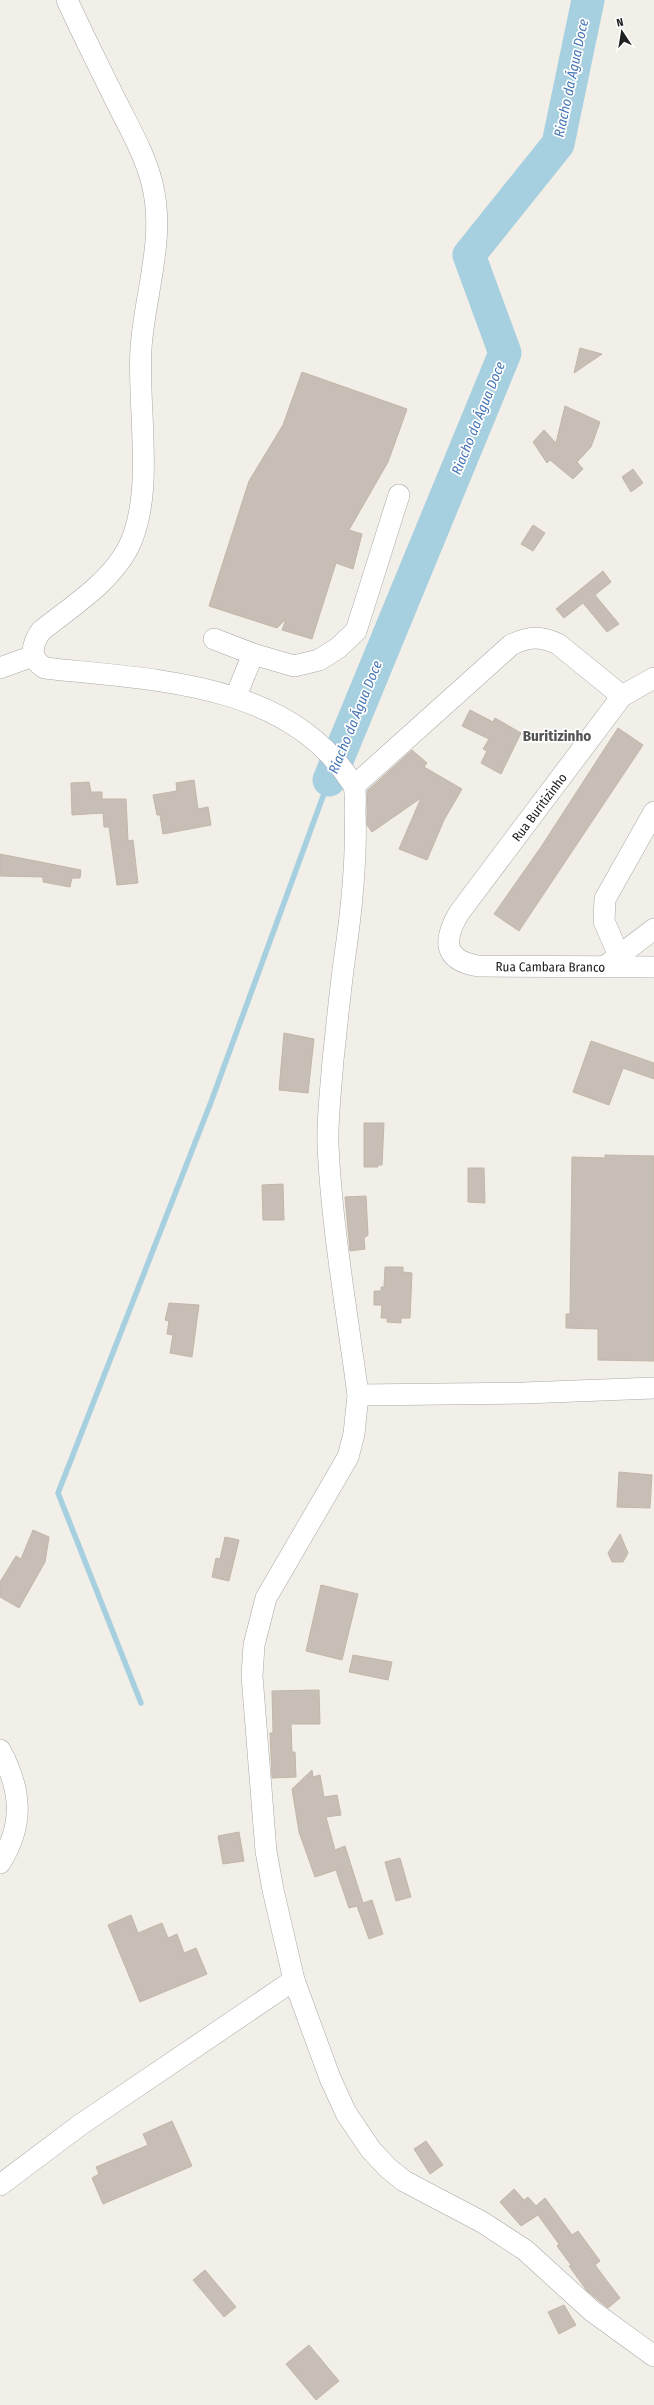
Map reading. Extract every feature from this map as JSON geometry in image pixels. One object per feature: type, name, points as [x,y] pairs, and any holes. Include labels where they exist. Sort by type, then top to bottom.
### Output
[{"type":"street","points":[[67,0],[144,158],[156,201],[154,270],[143,321],[141,350],[143,489],[139,520],[127,550],[104,580],[41,630],[34,640],[33,656],[37,663],[45,668],[174,683],[236,696],[278,716],[310,736],[324,748],[354,786],[356,854],[353,896],[341,978],[329,1103],[328,1145],[358,1395],[354,1434],[348,1457],[266,1598],[254,1645],[253,1683],[266,1851],[294,1980],[343,2106],[371,2150],[404,2181],[482,2222],[525,2250],[592,2311],[654,2356]]},
{"type":"street","points":[[214,638],[253,654],[294,666],[319,660],[338,648],[356,631],[399,495]]},
{"type":"street","points":[[354,786],[511,645],[523,639],[534,637],[546,638],[558,644],[622,696]]},
{"type":"street","points":[[236,696],[253,654]]},
{"type":"street","points":[[0,668],[33,656]]},
{"type":"street","name":"Rua Buritizinho","points":[[451,953],[448,937],[459,914],[622,696],[654,678]]},
{"type":"street","points":[[654,812],[605,899],[604,921],[612,961],[654,929]]},
{"type":"street","name":"Rua Cambara Branco","points":[[451,953],[460,961],[478,966],[612,961],[654,967]]},
{"type":"street","points":[[358,1395],[524,1394],[654,1388]]},
{"type":"street","points":[[0,1750],[16,1789],[17,1814],[15,1830],[8,1851],[0,1863]]},
{"type":"street","points":[[0,2185],[80,2125],[294,1980]]},
{"type":"building","points":[[580,348],[602,354],[574,373]]},
{"type":"building","points":[[302,372],[407,409],[388,462],[349,530],[362,534],[353,569],[336,563],[312,639],[282,630],[286,619],[277,628],[209,606],[249,481],[283,425]]},
{"type":"building","points":[[565,406],[600,422],[591,447],[577,462],[583,469],[573,479],[550,460],[547,463],[533,442],[544,430],[556,443]]},
{"type":"building","points":[[633,469],[643,483],[631,492],[622,477]]},
{"type":"building","points":[[533,525],[545,533],[533,551],[521,544]]},
{"type":"building","points":[[603,571],[611,582],[595,595],[619,624],[607,632],[583,603],[564,618],[556,609]]},
{"type":"building","points":[[470,710],[493,722],[495,718],[521,733],[501,774],[481,763],[487,751],[483,749],[489,739],[462,726]]},
{"type":"building","points":[[618,728],[643,745],[519,931],[494,914],[541,847]]},
{"type":"building","points":[[412,750],[427,763],[424,767],[462,789],[444,820],[427,860],[399,849],[421,798],[372,832],[367,825],[367,791]]},
{"type":"building","points":[[194,780],[198,809],[208,807],[211,825],[163,834],[160,815],[157,815],[153,795],[177,791],[176,783]]},
{"type":"building","points":[[89,782],[91,792],[102,792],[102,799],[126,799],[128,841],[133,840],[138,883],[117,885],[109,827],[104,827],[103,813],[72,815],[71,783]]},
{"type":"building","points":[[0,854],[81,870],[80,878],[72,878],[70,887],[43,882],[43,877],[0,876]]},
{"type":"building","points":[[284,1033],[314,1039],[308,1093],[279,1090]]},
{"type":"building","points":[[591,1041],[654,1063],[654,1079],[623,1068],[609,1105],[573,1092]]},
{"type":"building","points":[[364,1123],[384,1123],[382,1165],[378,1165],[378,1167],[364,1167]]},
{"type":"building","points":[[605,1155],[654,1156],[654,1361],[598,1360],[598,1329],[566,1328],[566,1314],[570,1314],[572,1157],[605,1158]]},
{"type":"building","points":[[468,1168],[484,1168],[485,1203],[468,1202]]},
{"type":"building","points":[[283,1184],[284,1220],[263,1220],[262,1185]]},
{"type":"building","points":[[366,1196],[368,1235],[364,1238],[365,1249],[350,1251],[345,1197]]},
{"type":"building","points":[[385,1267],[403,1267],[403,1272],[412,1273],[410,1318],[401,1318],[401,1323],[387,1322],[387,1318],[381,1318],[382,1305],[374,1305],[374,1291],[381,1291],[381,1287],[384,1287]]},
{"type":"building","points":[[169,1303],[199,1305],[192,1357],[170,1353],[173,1335],[167,1334],[169,1321],[165,1320]]},
{"type":"building","points":[[619,1472],[652,1475],[650,1508],[617,1507]]},
{"type":"building","points":[[33,1530],[49,1537],[45,1562],[19,1608],[0,1597],[0,1582],[16,1556],[21,1559]]},
{"type":"building","points":[[620,1534],[628,1553],[623,1562],[612,1562],[608,1553]]},
{"type":"building","points":[[225,1537],[239,1540],[229,1581],[212,1577],[216,1558],[220,1559]]},
{"type":"building","points":[[321,1585],[358,1594],[342,1660],[306,1651]]},
{"type":"building","points":[[353,1655],[392,1662],[388,1680],[349,1672]]},
{"type":"building","points":[[319,1690],[320,1724],[291,1724],[292,1752],[295,1752],[296,1777],[272,1778],[270,1733],[273,1733],[272,1691]]},
{"type":"building","points":[[312,1770],[313,1777],[320,1775],[324,1797],[337,1795],[341,1815],[326,1817],[335,1850],[345,1846],[363,1903],[372,1900],[383,1934],[369,1939],[357,1906],[349,1908],[336,1870],[315,1877],[299,1832],[292,1789]]},
{"type":"building","points":[[239,1832],[244,1861],[223,1864],[218,1836]]},
{"type":"building","points":[[400,1858],[411,1897],[396,1901],[385,1862]]},
{"type":"building","points":[[131,1915],[138,1933],[162,1923],[168,1938],[177,1934],[184,1953],[196,1948],[207,1974],[140,2002],[108,1925]]},
{"type":"building","points":[[172,2121],[192,2166],[103,2204],[92,2178],[99,2174],[96,2167],[148,2145],[143,2134]]},
{"type":"building","points":[[426,2141],[443,2165],[430,2174],[414,2149]]},
{"type":"building","points":[[514,2189],[524,2200],[528,2197],[536,2206],[545,2198],[572,2235],[578,2231],[600,2261],[595,2265],[620,2298],[608,2308],[587,2291],[557,2246],[559,2244],[538,2215],[521,2226],[500,2202]]},
{"type":"building","points":[[205,2270],[236,2307],[224,2317],[193,2280]]},
{"type":"building","points":[[564,2305],[576,2325],[559,2334],[548,2312]]},
{"type":"building","points":[[309,2345],[339,2381],[316,2400],[286,2364]]},
{"type":"waterway","name":"Riacho da Água Doce","points":[[329,780],[505,353],[469,255],[558,144],[588,0]]},
{"type":"waterway","points":[[141,1703],[58,1493],[211,1102],[329,780]]},
{"type":"district","name":"Buritizinho","points":[[557,736]]}]
